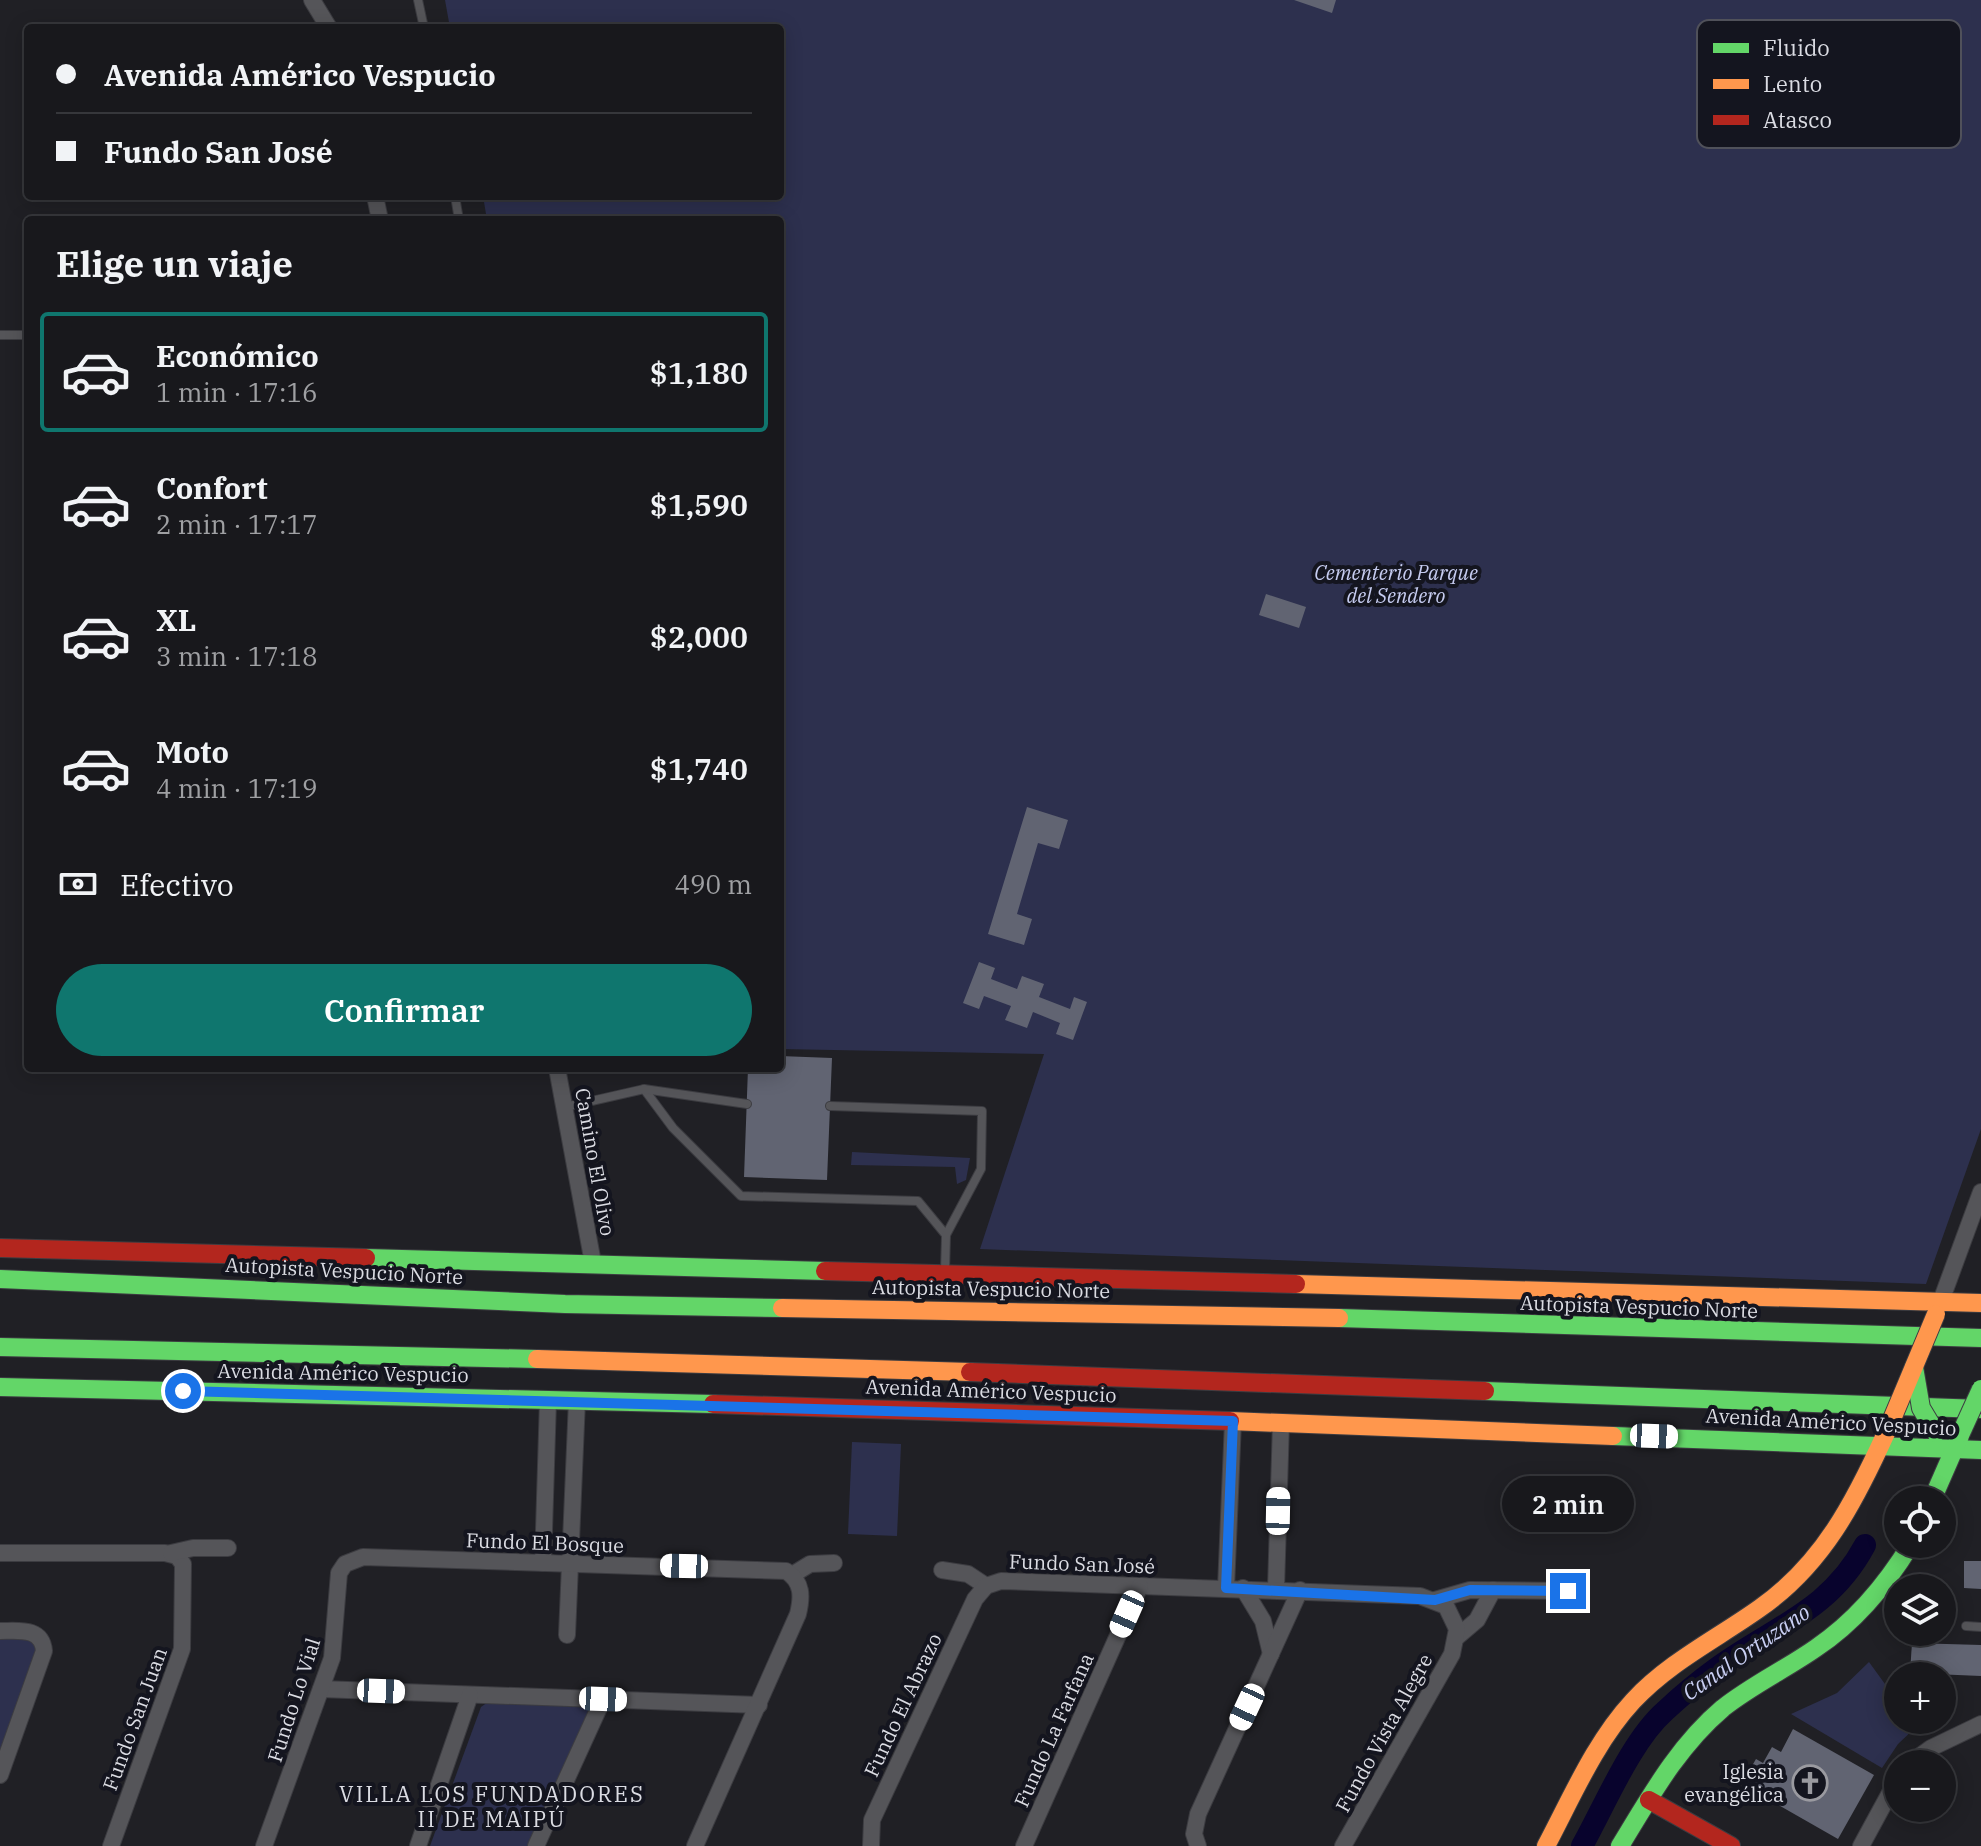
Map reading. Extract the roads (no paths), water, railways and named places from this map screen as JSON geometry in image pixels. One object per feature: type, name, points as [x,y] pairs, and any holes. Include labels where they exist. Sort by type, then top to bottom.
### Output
[{"type":"main road","points":[[0,1248],[945,1273],[1977,1309]]},
{"type":"main road","name":"Autopista Vespucio Norte","points":[[0,1279],[565,1304],[1242,1315],[1981,1338]]},
{"type":"main road","points":[[1546,1846],[1612,1729],[1634,1700],[1656,1680],[1780,1594],[1813,1564],[1833,1538],[1884,1438],[1939,1307]]},
{"type":"main road","points":[[0,1347],[752,1364],[1981,1409]]},
{"type":"main road","points":[[1914,1365],[1921,1408],[1936,1433],[1957,1442]]},
{"type":"main road","name":"Avenida Américo Vespucio","points":[[0,1387],[577,1400],[1884,1438],[1957,1442],[1981,1450]]},
{"type":"main road","points":[[1938,1486],[1981,1389]]},
{"type":"main road","points":[[1620,1846],[1671,1764],[1706,1723],[1741,1695],[1842,1628],[1884,1584],[1902,1558]]},
{"type":"main road","points":[[1649,1800],[1731,1846]]},
{"type":"street","points":[[312,0],[327,24]]},
{"type":"street","name":"Camino El Olivo","points":[[558,1072],[593,1263]]},
{"type":"street","points":[[1939,1307],[1981,1192]]},
{"type":"street","points":[[1950,1277],[1977,1309]]},
{"type":"street","points":[[543,1563],[548,1400]]},
{"type":"street","points":[[567,1635],[577,1400]]},
{"type":"street","points":[[1233,1421],[1235,1588],[1263,1621],[1271,1654]]},
{"type":"street","points":[[1276,1589],[1281,1422]]},
{"type":"street","points":[[545,1486],[574,1487]]},
{"type":"street","points":[[0,1553],[174,1555],[193,1548],[228,1548]]},
{"type":"street","name":"Fundo San Juan","points":[[111,1846],[182,1649],[184,1568],[174,1555]]},
{"type":"street","name":"Fundo El Bosque","points":[[345,1564],[363,1557],[767,1568],[792,1575],[810,1564],[834,1563]]},
{"type":"street","name":"Fundo Lo Vial","points":[[264,1846],[335,1646],[338,1582],[345,1564]]},
{"type":"street","name":"Fundo San José","points":[[942,1570],[968,1574],[986,1586],[1001,1581],[1276,1589],[1435,1600],[1460,1591],[1568,1591]]},
{"type":"street","points":[[695,1846],[800,1607],[801,1590],[792,1575]]},
{"type":"street","name":"Fundo El Abrazo","points":[[871,1846],[872,1820],[975,1599],[986,1586]]},
{"type":"street","name":"Fundo La Farfana","points":[[1024,1846],[1140,1586]]},
{"type":"street","points":[[1198,1846],[1194,1834],[1198,1814],[1300,1590]]},
{"type":"street","name":"Fundo Vista Alegre","points":[[1343,1846],[1452,1654],[1457,1637],[1477,1620],[1493,1590]]},
{"type":"street","points":[[1435,1600],[1452,1613],[1457,1637]]},
{"type":"street","points":[[0,1631],[31,1632],[42,1641],[44,1651],[0,1775]]},
{"type":"street","points":[[321,1689],[759,1705]]},
{"type":"street","points":[[418,1846],[470,1695]]},
{"type":"street","points":[[536,1846],[603,1699]]},
{"type":"street","points":[[1929,1750],[1981,1724]]},
{"type":"street","points":[[1861,1846],[1884,1804]]},
{"type":"lane","points":[[418,0],[423,24]]},
{"type":"lane","points":[[0,335],[24,335]]},
{"type":"lane","points":[[565,1107],[644,1089],[747,1104]]},
{"type":"lane","points":[[644,1089],[673,1128],[741,1196],[918,1201],[946,1235]]},
{"type":"lane","points":[[830,1106],[982,1111],[981,1169],[946,1235],[945,1273]]},
{"type":"lane","points":[[1966,1626],[1981,1627]]},
{"type":"waterway","name":"Canal Ortuzano","points":[[1582,1846],[1619,1774],[1653,1724],[1710,1673],[1818,1602],[1851,1568],[1865,1545]]},
{"type":"place","name":"Iglesia evangélica","points":[[1810,1783]]},
{"type":"district","name":"VILLA LOS FUNDADORES II DE MAIPÚ","points":[[492,1806]]},
{"type":"park label","name":"Cementerio Parque del Sendero","points":[[1396,584]]}]
